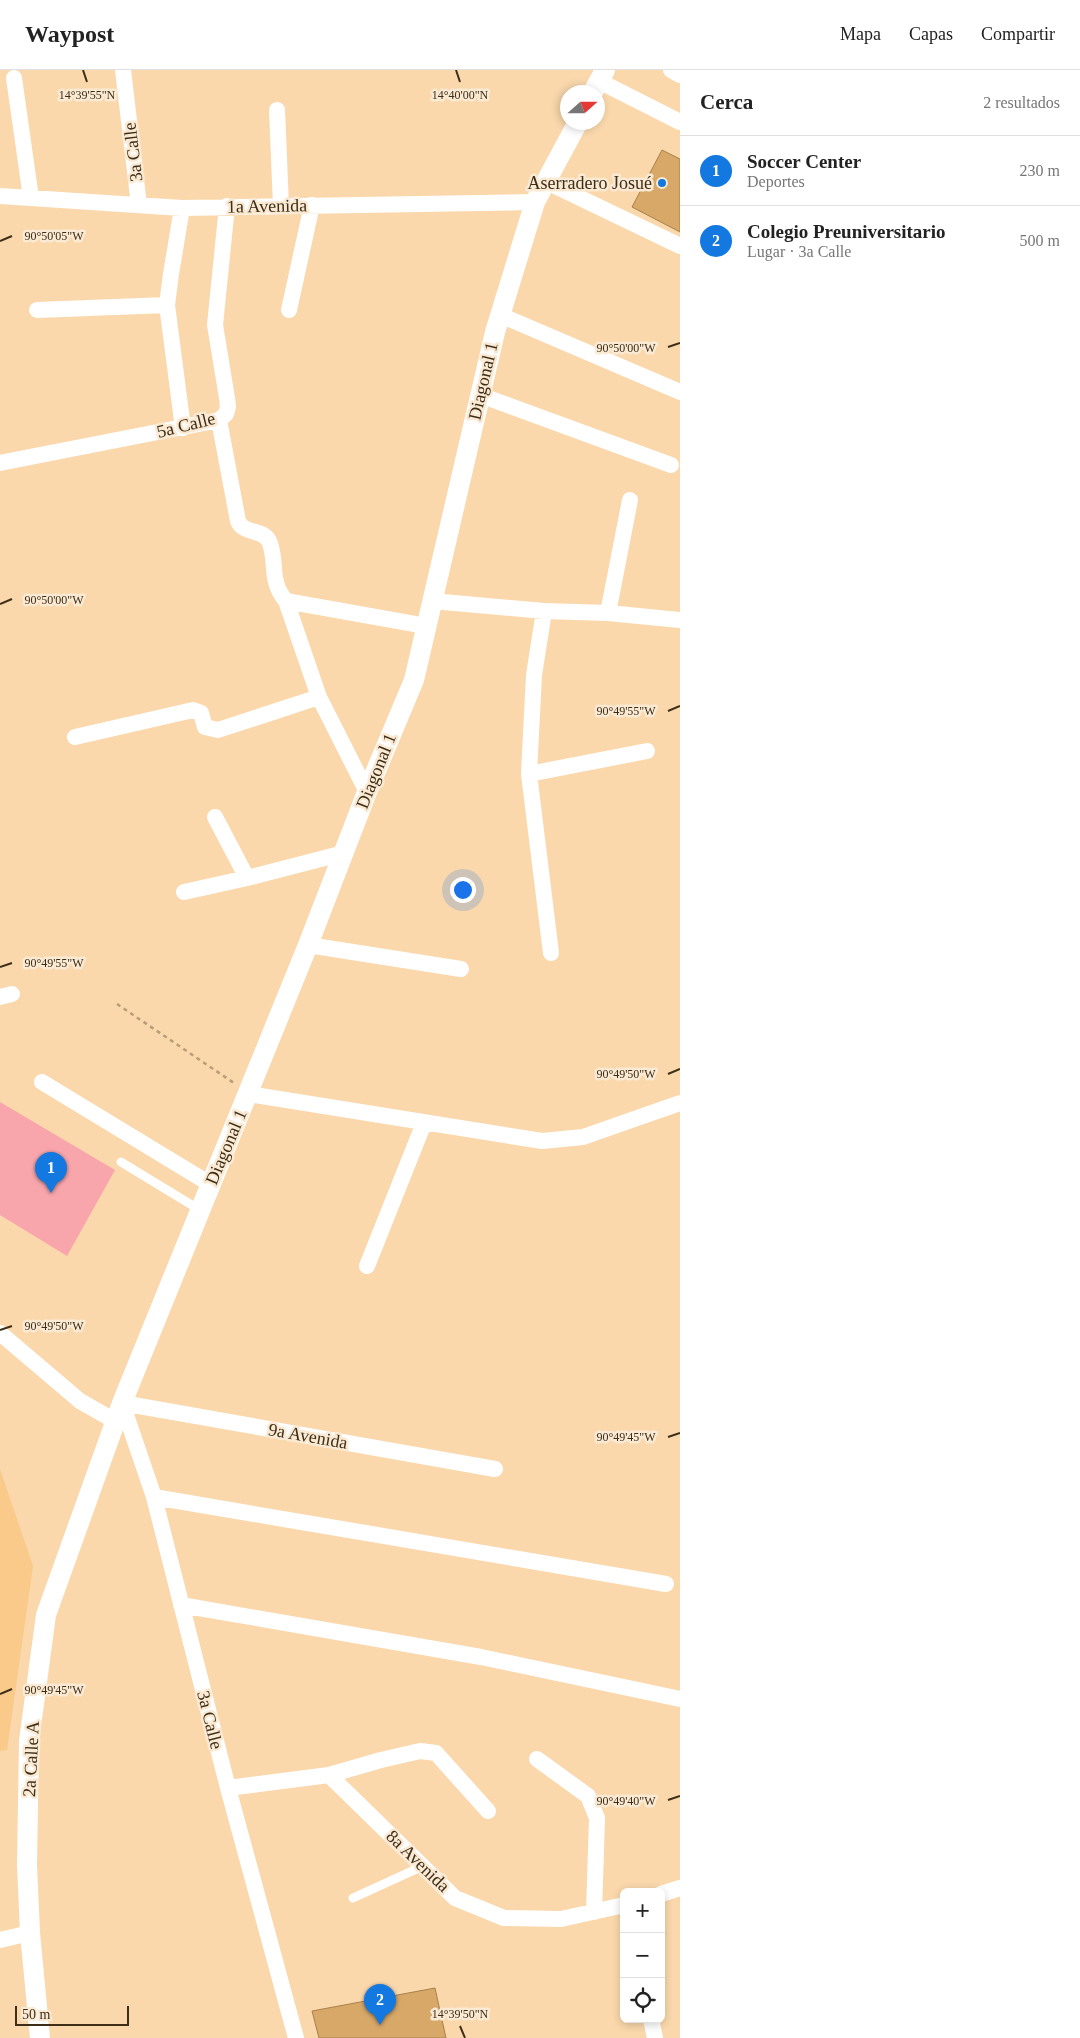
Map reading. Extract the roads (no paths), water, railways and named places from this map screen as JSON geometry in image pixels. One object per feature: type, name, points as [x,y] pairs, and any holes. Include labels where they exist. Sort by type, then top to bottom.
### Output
[{"type":"street","name":"3a Calle","points":[[123,70],[139,205]]},
{"type":"street","points":[[671,70],[680,75]]},
{"type":"street","points":[[14,78],[31,198]]},
{"type":"street","points":[[599,81],[680,122]]},
{"type":"street","points":[[277,110],[281,206]]},
{"type":"street","name":"Diagonal 1","points":[[119,1412],[308,945],[367,792],[414,680],[500,315],[535,202],[574,130]]},
{"type":"street","points":[[547,182],[680,246]]},
{"type":"street","name":"1a Avenida","points":[[0,196],[182,208],[535,202]]},
{"type":"street","points":[[289,310],[312,205]]},
{"type":"street","name":"5a Calle","points":[[0,463],[183,428],[218,420],[226,414],[228,407],[215,325],[228,206]]},
{"type":"street","points":[[182,208],[167,306],[183,428]]},
{"type":"street","points":[[37,310],[167,306]]},
{"type":"street","points":[[500,315],[680,392]]},
{"type":"street","points":[[480,395],[671,465]]},
{"type":"street","points":[[218,420],[238,521],[244,529],[261,534],[269,542],[276,584],[286,601],[319,696],[367,792]]},
{"type":"street","points":[[608,614],[630,500]]},
{"type":"street","points":[[286,601],[426,626]]},
{"type":"street","points":[[432,601],[680,620]]},
{"type":"street","points":[[544,611],[534,675],[529,774],[551,953]]},
{"type":"street","points":[[75,737],[193,710],[201,714],[205,728],[218,730],[319,696]]},
{"type":"street","points":[[529,774],[647,751]]},
{"type":"street","points":[[215,817],[247,878]]},
{"type":"street","points":[[184,892],[344,853]]},
{"type":"street","points":[[308,945],[461,969]]},
{"type":"street","points":[[42,1082],[210,1184]]},
{"type":"street","points":[[248,1093],[542,1141],[583,1137],[680,1104]]},
{"type":"street","points":[[367,1266],[424,1122]]},
{"type":"street","name":"9a Avenida","points":[[0,1332],[80,1401],[119,1412],[495,1469]]},
{"type":"street","name":"3a Calle","points":[[119,1412],[154,1497],[228,1788],[296,2038]]},
{"type":"street","name":"2a Calle A","points":[[40,2038],[30,1933],[27,1865],[29,1741],[46,1616],[119,1412]]},
{"type":"street","points":[[154,1497],[666,1584]]},
{"type":"street","points":[[181,1605],[481,1657],[680,1699]]},
{"type":"street","points":[[228,1788],[329,1775],[420,1750],[436,1753],[488,1811]]},
{"type":"street","points":[[537,1759],[588,1796],[597,1818],[594,1912]]},
{"type":"street","name":"8a Avenida","points":[[329,1775],[455,1898],[504,1918],[561,1919],[620,1906]]},
{"type":"street","points":[[665,1893],[680,1888]]},
{"type":"street","points":[[0,1940],[30,1933]]},
{"type":"street","points":[[652,2023],[655,2038]]},
{"type":"lane","points":[[121,1162],[200,1210]]},
{"type":"lane","points":[[352,1898],[423,1866]]},
{"type":"place","name":"Aserradero Josué","points":[[662,183]]},
{"type":"place","name":"Soccer Center","points":[[51,1193]]},
{"type":"place","name":"Colegio Preuniversitario","points":[[380,2025]]}]
